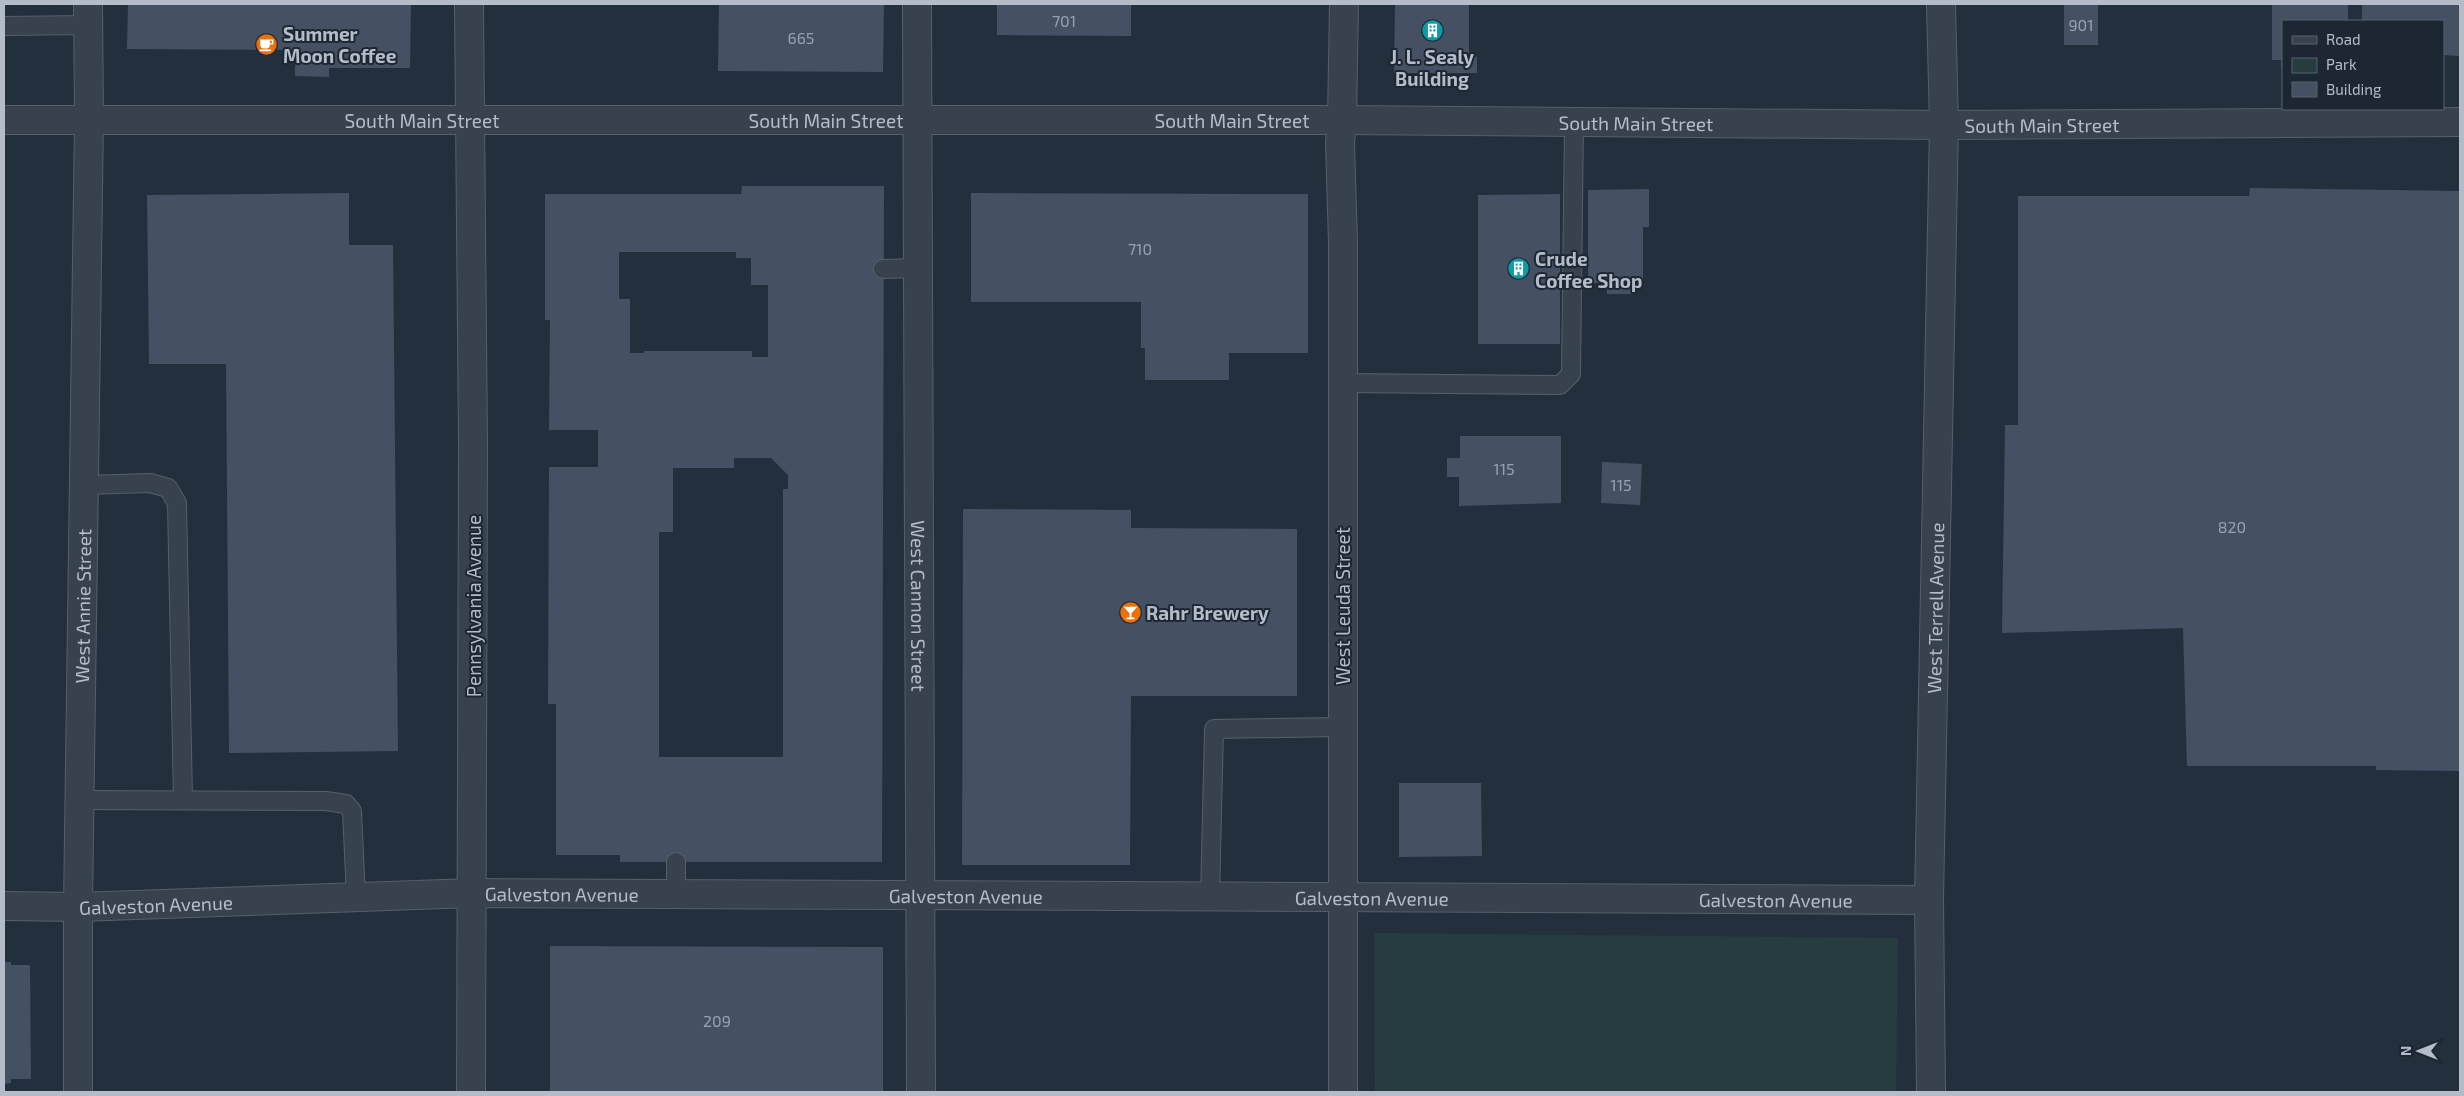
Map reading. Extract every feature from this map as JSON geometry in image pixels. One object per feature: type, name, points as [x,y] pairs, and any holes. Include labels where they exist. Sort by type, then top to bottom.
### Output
[{"type":"street","name":"Pennsylvania Avenue","points":[[469,4],[473,444],[471,1092]]},
{"type":"street","name":"West Cannon Street","points":[[917,4],[921,1092]]},
{"type":"street","name":"West Leuda Street","points":[[1343,1092],[1343,242],[1340,143],[1344,4]]},
{"type":"street","name":"West Terrell Avenue","points":[[1931,1092],[1929,900],[1944,124],[1941,4]]},
{"type":"street","name":"West Annie Street","points":[[78,1092],[78,906],[89,119],[88,15]]},
{"type":"street","name":"South Main Street","points":[[4,120],[1342,120],[1944,124],[2460,122]]},
{"type":"street","name":"Galveston Avenue","points":[[4,906],[78,906],[473,893],[1929,900]]},
{"type":"lane","points":[[4,26],[88,15]]},
{"type":"lane","points":[[1343,383],[1560,384],[1571,374],[1574,122]]},
{"type":"lane","points":[[884,270],[917,268]]},
{"type":"lane","points":[[84,485],[150,483],[168,488],[177,503],[183,800]]},
{"type":"lane","points":[[1210,897],[1214,729],[1342,727]]},
{"type":"lane","points":[[80,800],[326,801],[346,804],[352,811],[356,897]]},
{"type":"lane","points":[[676,862],[676,894]]},
{"type":"green space","points":[[1374,933],[1898,938],[1896,1092],[1375,1092]]},
{"type":"building","points":[[128,4],[411,4],[410,68],[329,68],[329,77],[295,76],[295,50],[127,49]]},
{"type":"building","points":[[719,4],[884,4],[883,72],[718,71]]},
{"type":"building","points":[[997,4],[1131,4],[1131,36],[997,35]]},
{"type":"building","name":"J. L. Sealy Building","points":[[1395,4],[1469,4],[1469,56],[1477,57],[1477,73],[1394,73]]},
{"type":"building","points":[[2064,4],[2098,4],[2098,45],[2064,45]]},
{"type":"building","points":[[2272,4],[2348,4],[2348,20],[2282,20],[2282,68],[2281,60],[2272,60]]},
{"type":"building","points":[[2362,4],[2460,4],[2460,56],[2444,55],[2444,20],[2362,20]]},
{"type":"building","points":[[742,186],[884,186],[882,862],[620,862],[620,855],[556,855],[556,704],[548,704],[549,467],[598,467],[598,430],[549,430],[550,320],[545,320],[545,194],[741,194]],"holes":[[[619,252],[736,252],[736,258],[751,258],[751,285],[768,285],[768,357],[752,357],[752,351],[644,351],[644,353],[630,353],[630,299],[619,299]],[[734,458],[771,458],[788,475],[788,489],[783,489],[783,757],[659,757],[659,532],[673,532],[673,468],[734,468]]]},
{"type":"building","points":[[2250,188],[2460,191],[2460,771],[2376,770],[2376,766],[2187,766],[2183,628],[2002,633],[2005,425],[2018,425],[2018,196],[2249,196]]},
{"type":"building","points":[[1649,189],[1649,227],[1643,227],[1643,284],[1631,284],[1631,294],[1607,294],[1607,283],[1588,283],[1588,190]]},
{"type":"building","points":[[349,193],[349,245],[393,245],[398,751],[229,753],[226,364],[149,364],[147,195]]},
{"type":"building","points":[[971,193],[1308,194],[1308,353],[1229,353],[1229,380],[1145,380],[1145,348],[1141,348],[1141,302],[971,302]]},
{"type":"building","name":"Crude Coffee Shop","points":[[1560,194],[1560,344],[1478,344],[1478,195]]},
{"type":"building","points":[[1460,436],[1561,436],[1561,503],[1459,506],[1459,477],[1447,477],[1447,458],[1460,458]]},
{"type":"building","points":[[1602,462],[1642,464],[1640,505],[1601,503]]},
{"type":"building","name":"Rahr Brewery","points":[[963,509],[1131,510],[1131,528],[1297,529],[1297,696],[1131,696],[1130,865],[962,865]]},
{"type":"building","points":[[1399,783],[1481,783],[1482,856],[1399,857]]},
{"type":"building","points":[[550,946],[883,947],[883,1092],[550,1092]]},
{"type":"building","points":[[4,962],[11,962],[11,965],[30,965],[31,1079],[11,1079],[11,1083],[4,1084]]},
{"type":"place","name":"J. L. Sealy Building","points":[[1432,30]]},
{"type":"place","name":"Summer Moon Coffee","points":[[267,44]]},
{"type":"place","name":"Crude Coffee Shop","points":[[1519,269]]},
{"type":"place","name":"Rahr Brewery","points":[[1130,612]]}]
